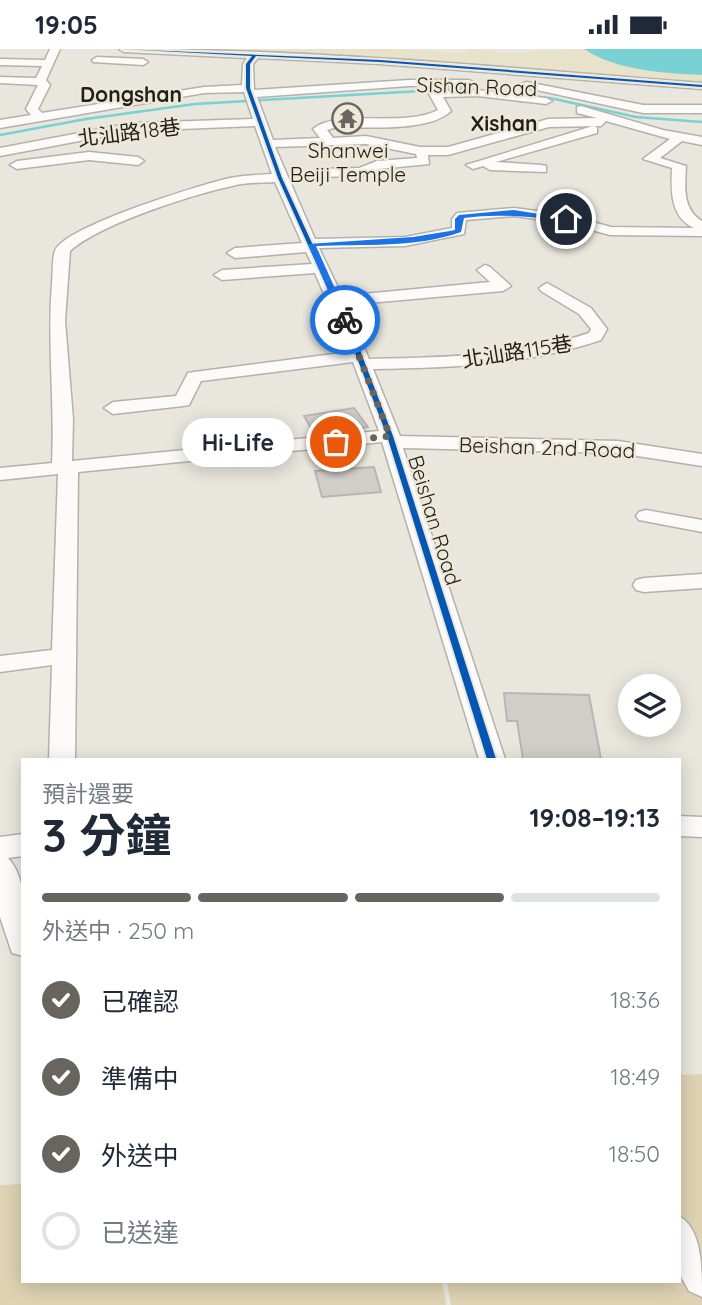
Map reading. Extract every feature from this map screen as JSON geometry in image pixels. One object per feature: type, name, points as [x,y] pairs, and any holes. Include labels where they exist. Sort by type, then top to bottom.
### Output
[{"type":"street","points":[[40,81],[55,49]]},
{"type":"street","points":[[124,49],[380,61],[702,86]]},
{"type":"street","points":[[97,60],[155,61],[172,58],[184,52]]},
{"type":"street","points":[[251,95],[248,64],[254,55]]},
{"type":"street","points":[[0,62],[48,63]]},
{"type":"street","points":[[555,91],[572,76]]},
{"type":"street","points":[[0,80],[40,81],[44,85],[35,113]]},
{"type":"street","name":"Sishan Road","points":[[35,113],[204,90],[251,95],[450,82],[517,84],[555,91],[627,115],[702,109]]},
{"type":"street","points":[[330,142],[319,129],[321,127],[416,119],[441,114],[445,111],[435,95],[478,93],[534,99],[627,115],[677,136],[702,141]]},
{"type":"street","name":"Beishan Road","points":[[251,95],[280,178],[337,301],[391,439],[492,758]]},
{"type":"street","points":[[0,111],[35,113]]},
{"type":"street","points":[[0,124],[35,113]]},
{"type":"street","points":[[522,115],[548,123]]},
{"type":"street","points":[[267,144],[366,140],[420,152],[448,151],[548,123],[627,115]]},
{"type":"street","points":[[473,165],[627,115]]},
{"type":"street","name":"北汕路18巷","points":[[0,152],[132,127],[260,122]]},
{"type":"street","points":[[677,136],[676,141],[649,159],[679,166],[681,211],[687,220],[702,226]]},
{"type":"street","points":[[468,146],[498,157]]},
{"type":"street","points":[[318,173],[361,172],[377,165],[423,162],[420,152]]},
{"type":"street","name":"北汕路18巷","points":[[0,168],[89,156],[138,160]]},
{"type":"street","points":[[473,165],[541,169]]},
{"type":"street","points":[[473,165],[481,180]]},
{"type":"street","points":[[62,758],[65,468],[57,321],[63,250],[66,243],[106,225],[225,183],[280,178]]},
{"type":"street","points":[[235,253],[413,239],[459,231],[459,219],[462,216],[514,212],[554,217],[610,231],[702,232]]},
{"type":"street","points":[[222,275],[322,268]]},
{"type":"street","points":[[337,301],[503,286],[485,270]]},
{"type":"street","name":"北汕路115巷","points":[[361,360],[425,363],[502,356],[575,344],[595,336],[599,329],[585,311],[547,288]]},
{"type":"street","points":[[113,408],[183,401],[194,377],[361,360]]},
{"type":"street","name":"Beishan 2nd Road","points":[[0,474],[391,439],[618,447],[702,460]]},
{"type":"street","points":[[646,516],[702,526]]},
{"type":"street","points":[[643,585],[702,581]]},
{"type":"street","points":[[0,664],[65,656]]},
{"type":"street","points":[[681,826],[702,827]]},
{"type":"street","points":[[0,848],[21,845]]},
{"type":"street","points":[[0,866],[21,937]]},
{"type":"street","points":[[681,1238],[702,1278]]},
{"type":"shaded area","points":[[702,1074],[702,1305],[451,1305],[447,1283],[681,1283],[681,1075]]},
{"type":"shaded area","points":[[21,1184],[21,1283],[442,1283],[446,1305],[0,1305],[0,1185]]},
{"type":"sand","points":[[168,49],[389,49],[467,53],[471,49],[508,53],[584,49],[631,66],[702,75],[702,84],[413,61]]},
{"type":"water","points":[[584,49],[702,49],[702,75],[657,72],[626,66]]},
{"type":"building","points":[[354,408],[368,427],[315,435],[304,416]]},
{"type":"building","points":[[374,467],[381,492],[322,497],[315,471]]},
{"type":"building","points":[[504,693],[589,695],[601,758],[523,758],[517,721],[507,721]]},
{"type":"waterway","points":[[0,135],[86,119],[195,104],[456,89],[550,98],[636,117],[702,122]]},
{"type":"cycle path","points":[[124,49],[380,61],[702,86]]},
{"type":"cycle path","points":[[254,56],[248,64],[248,88],[280,178],[350,332],[390,436],[492,758]]},
{"type":"way so far","points":[[336,442],[390,436],[345,320]]},
{"type":"place","name":"Shanwei Beiji Temple","points":[[348,118]]},
{"type":"place","name":"Hi-Life","points":[[336,442]]},
{"type":"district","name":"Dongshan","points":[[131,94]]},
{"type":"district","name":"Xishan","points":[[504,123]]},
{"type":"route","points":[[345,320],[312,244],[413,239],[451,233],[459,231],[459,219],[462,216],[478,214],[514,212],[566,219]]}]
